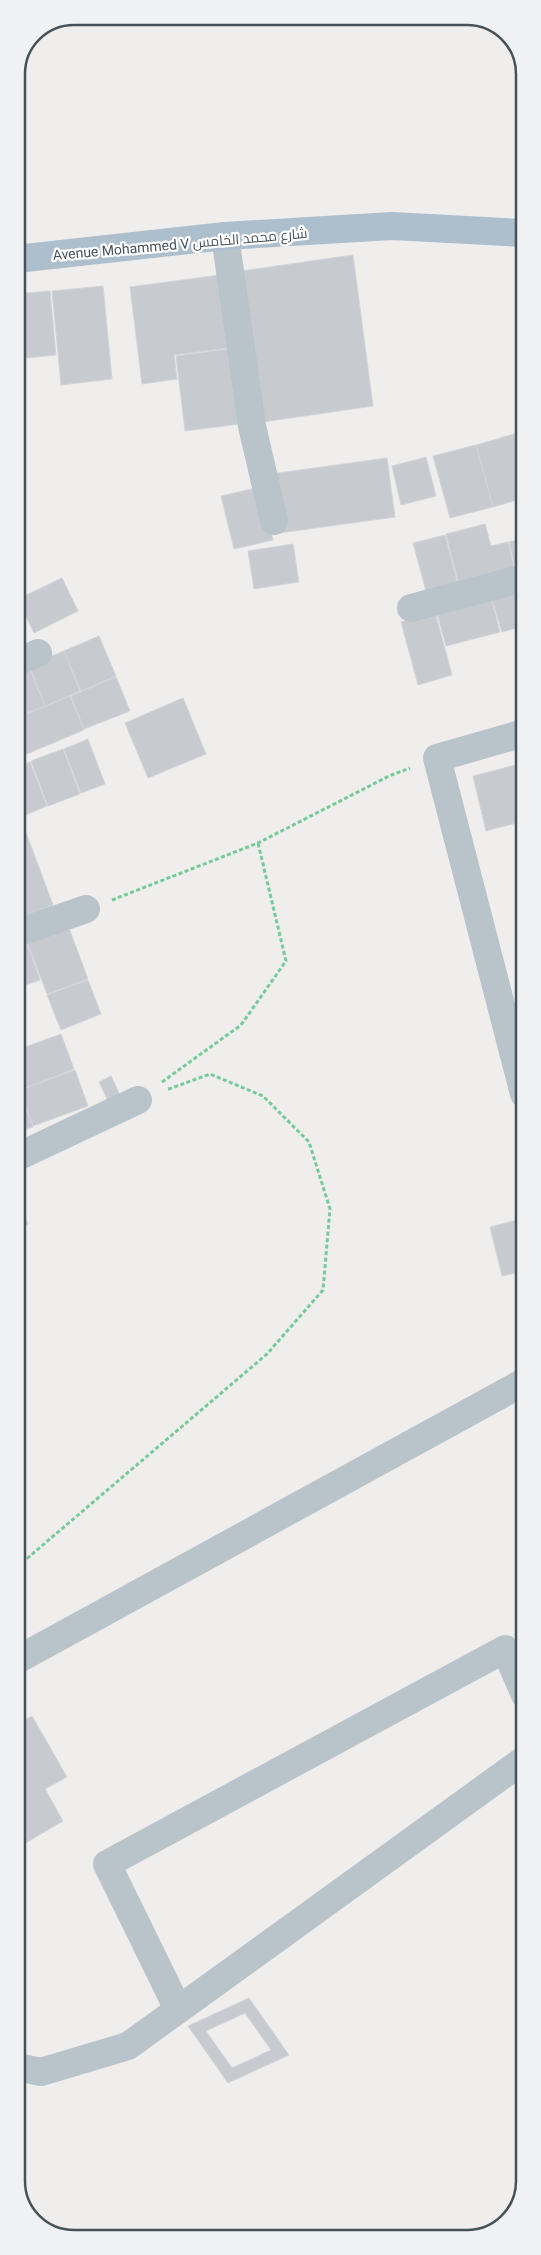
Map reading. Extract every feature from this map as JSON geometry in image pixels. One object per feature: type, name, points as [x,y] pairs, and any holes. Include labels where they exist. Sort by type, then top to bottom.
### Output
[{"type":"main road","name":"Avenue Mohammed V شارع محمد الخامس","points":[[25,258],[225,236],[392,226],[516,233]]},
{"type":"street","points":[[225,236],[252,426],[274,521]]},
{"type":"street","points":[[411,608],[516,580]]},
{"type":"street","points":[[516,734],[437,758],[516,1063]]},
{"type":"street","points":[[25,930],[86,909]]},
{"type":"street","points":[[25,1154],[138,1100]]},
{"type":"street","points":[[25,1656],[516,1386]]},
{"type":"street","points":[[178,2009],[107,1864],[504,1649],[516,1677]]},
{"type":"street","points":[[25,2069],[41,2072],[128,2046],[516,1765]]},
{"type":"path","points":[[86,909],[258,843],[389,776],[437,758]]},
{"type":"path","points":[[138,1100],[241,1025],[286,961],[258,843]]},
{"type":"path","points":[[25,1560],[268,1354],[323,1290],[330,1209],[309,1142],[263,1096],[210,1074],[138,1100]]},
{"type":"building","points":[[353,255],[373,406],[256,423],[235,272]]},
{"type":"building","points":[[227,274],[237,347],[174,355],[177,379],[142,384],[130,287]]},
{"type":"building","points":[[103,286],[112,379],[61,385],[52,291]]},
{"type":"building","points":[[50,291],[56,355],[25,358],[25,293]]},
{"type":"building","points":[[237,348],[247,423],[185,431],[176,356]]},
{"type":"building","points":[[514,434],[516,442],[516,500],[493,507],[476,445]]},
{"type":"building","points":[[476,445],[493,507],[450,518],[433,456]]},
{"type":"building","points":[[426,457],[436,496],[401,505],[392,466]]},
{"type":"building","points":[[387,458],[395,517],[279,533],[271,474]]},
{"type":"building","points":[[260,487],[273,540],[234,549],[221,496]]},
{"type":"building","points":[[485,524],[491,546],[508,542],[515,571],[459,585],[446,534]]},
{"type":"building","points":[[445,535],[459,589],[428,598],[413,543]]},
{"type":"building","points":[[516,540],[516,571],[509,542]]},
{"type":"building","points":[[293,544],[299,582],[254,589],[248,551]]},
{"type":"building","points":[[62,578],[78,611],[34,633],[25,614],[25,596]]},
{"type":"building","points":[[516,592],[516,628],[502,632],[492,599]]},
{"type":"building","points":[[491,598],[500,632],[446,646],[437,613]]},
{"type":"building","points":[[435,612],[452,675],[418,685],[401,622]]},
{"type":"building","points":[[99,636],[116,676],[81,691],[64,651]]},
{"type":"building","points":[[64,651],[80,691],[45,706],[29,665]]},
{"type":"building","points":[[28,665],[45,706],[25,714],[25,666]]},
{"type":"building","points":[[116,677],[130,711],[84,729],[71,696]]},
{"type":"building","points":[[70,696],[84,730],[25,755],[25,715]]},
{"type":"building","points":[[183,698],[206,754],[148,778],[125,723]]},
{"type":"building","points":[[88,739],[105,784],[81,793],[64,749]]},
{"type":"building","points":[[63,749],[80,794],[48,806],[31,761]]},
{"type":"building","points":[[30,762],[47,806],[25,815],[25,764]]},
{"type":"building","points":[[516,765],[516,823],[486,831],[473,776]]},
{"type":"building","points":[[25,830],[53,905],[25,916]]},
{"type":"building","points":[[67,923],[88,979],[47,994],[26,939]]},
{"type":"building","points":[[25,938],[40,980],[25,985]]},
{"type":"building","points":[[88,980],[101,1014],[61,1030],[47,995]]},
{"type":"building","points":[[61,1034],[74,1069],[25,1088],[25,1047]]},
{"type":"building","points":[[75,1070],[88,1106],[33,1126],[25,1104],[25,1088]]},
{"type":"building","points":[[111,1076],[120,1095],[108,1101],[99,1082]]},
{"type":"building","points":[[25,1106],[33,1127],[25,1130]]},
{"type":"building","points":[[516,1220],[516,1273],[502,1276],[490,1227]]},
{"type":"building","points":[[32,1716],[67,1777],[45,1789],[63,1821],[25,1843],[25,1720]]},
{"type":"building","points":[[249,1998],[289,2055],[228,2083],[188,2026]],"holes":[[[245,2013],[271,2050],[232,2068],[206,2031]]]}]
